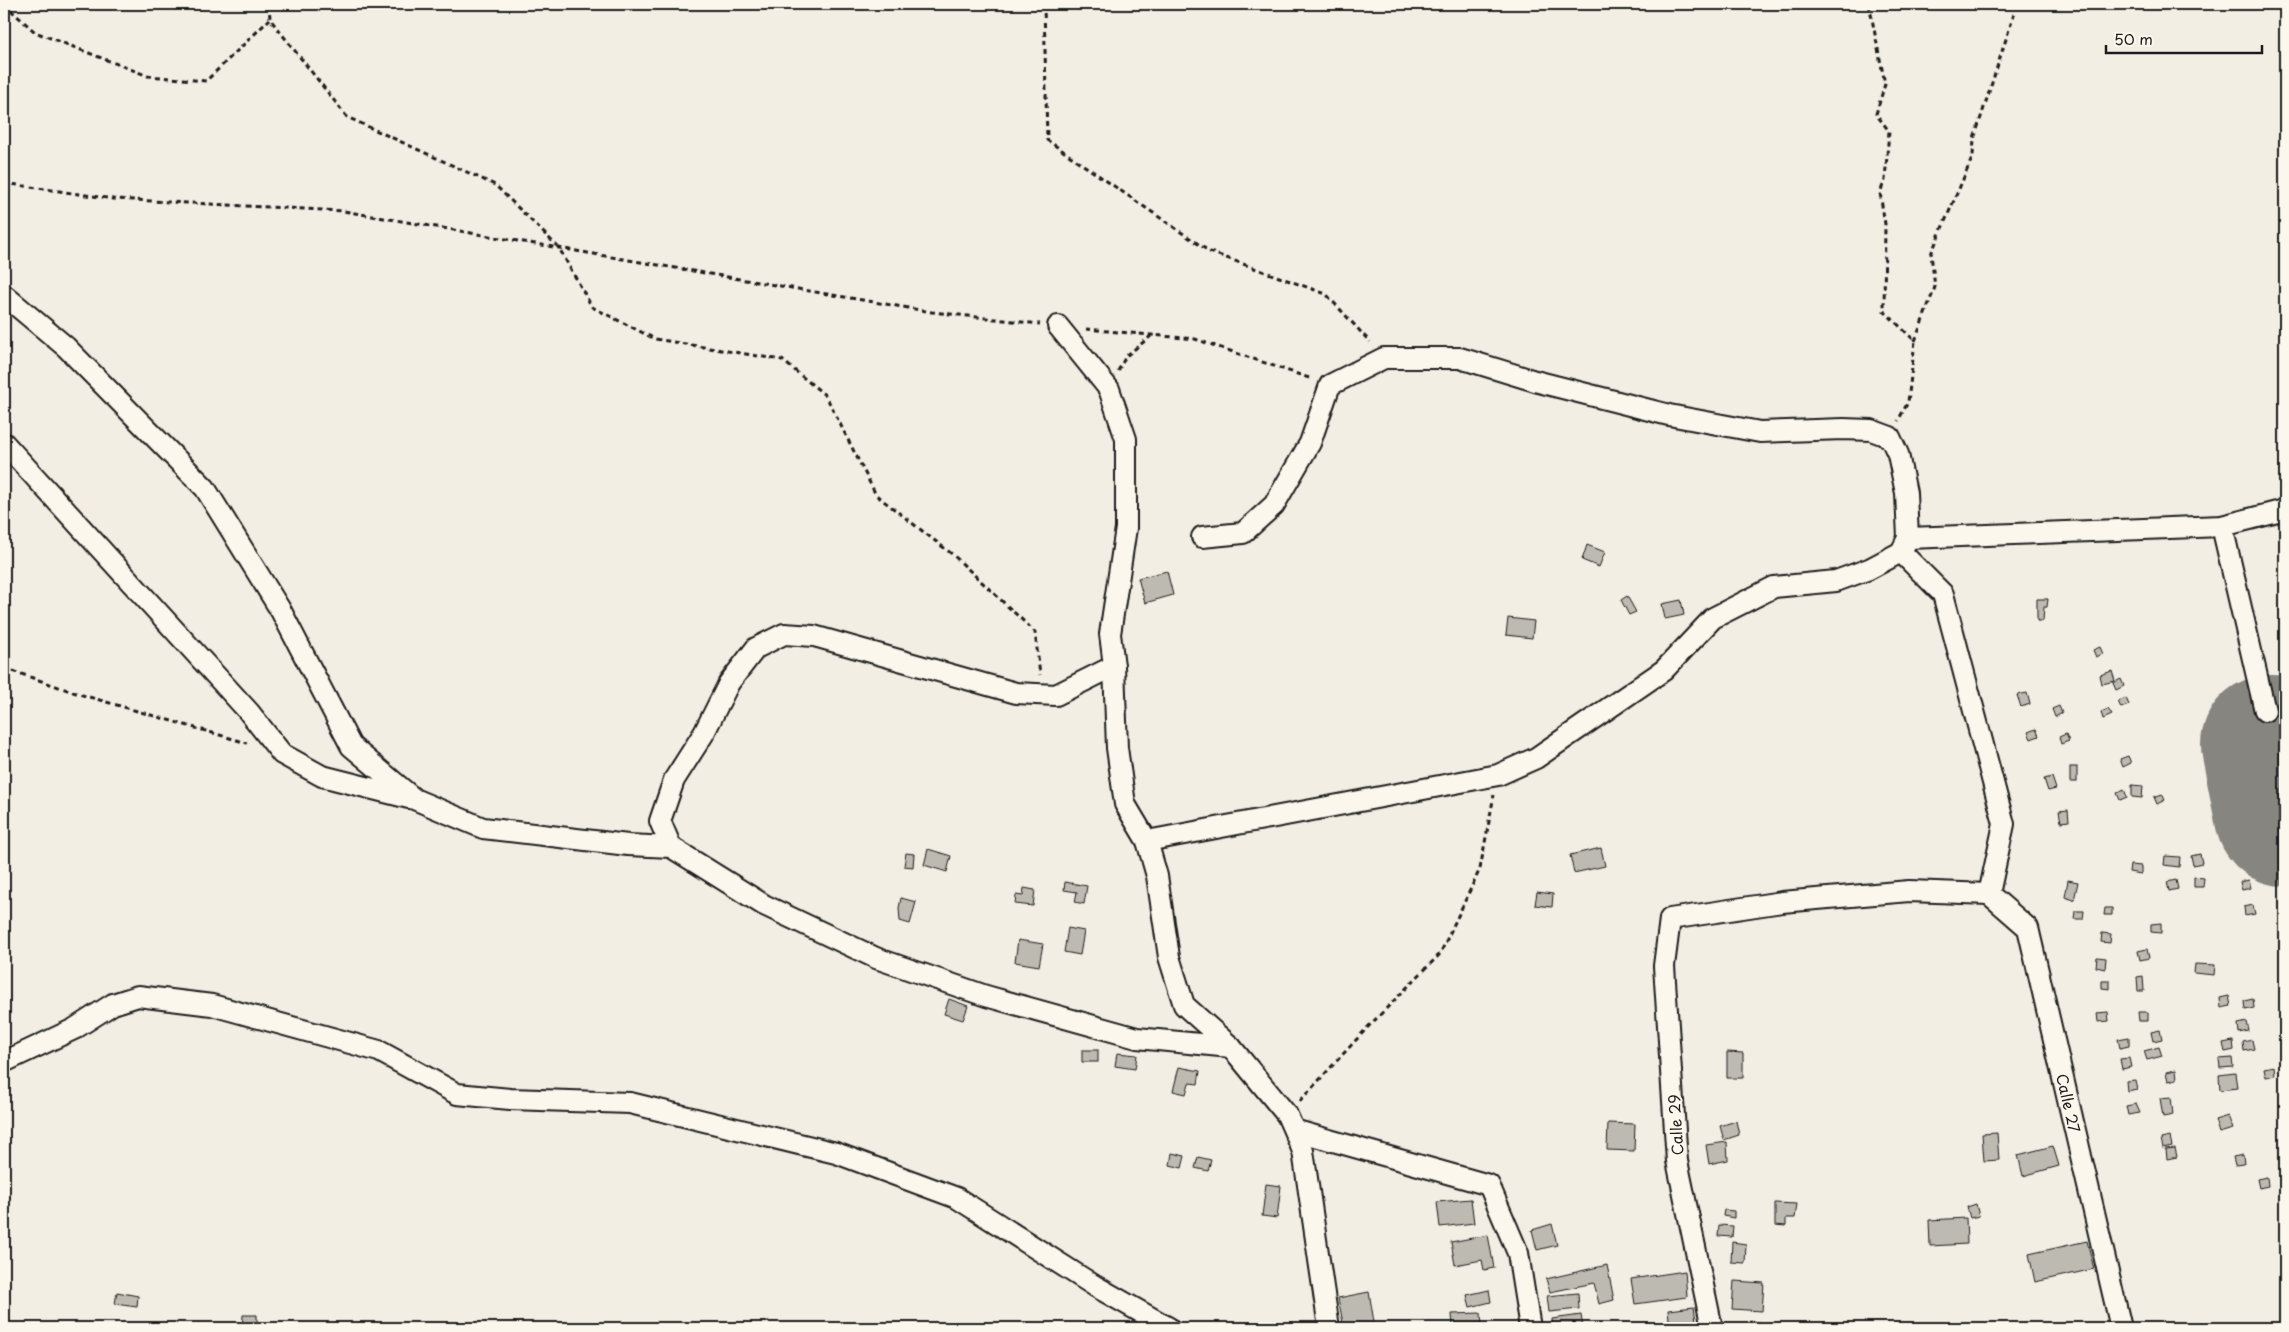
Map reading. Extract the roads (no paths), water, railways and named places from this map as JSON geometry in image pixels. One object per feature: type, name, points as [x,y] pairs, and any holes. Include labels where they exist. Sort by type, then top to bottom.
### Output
[{"type":"street","points":[[4,295],[66,347],[205,488],[281,611],[351,746],[414,799]]},
{"type":"street","points":[[1058,326],[1109,389],[1126,439],[1126,528],[1110,634],[1114,666],[1117,748],[1125,804],[1147,841],[1157,876],[1170,957],[1184,1005],[1231,1047],[1291,1123],[1303,1151],[1329,1328]]},
{"type":"street","points":[[1202,537],[1243,533],[1274,505],[1310,443],[1330,385],[1384,358],[1460,358],[1535,381],[1669,415],[1760,432],[1843,429],[1872,430],[1890,437],[1898,454],[1906,493],[1904,545],[1943,594],[2004,824],[1988,894]]},
{"type":"street","points":[[4,443],[249,712],[282,754],[322,776],[414,799],[483,828],[628,845],[671,847],[764,905],[876,958],[986,996],[1137,1038],[1231,1047]]},
{"type":"street","points":[[1147,841],[1498,775],[1536,758],[1664,670],[1713,618],[1774,587],[1836,581],[1869,569],[1904,545],[2222,526],[2285,510]]},
{"type":"street","points":[[2222,526],[2265,711]]},
{"type":"street","points":[[671,847],[660,821],[674,780],[704,733],[729,683],[756,648],[784,634],[814,636],[1016,693],[1056,695],[1114,666]]},
{"type":"street","name":"Calle 29","points":[[1712,1328],[1677,1161],[1664,966],[1670,919],[1782,902],[1909,891],[1988,894]]},
{"type":"street","name":"Calle 27","points":[[1988,894],[2028,928],[2121,1328]]},
{"type":"street","points":[[4,1062],[74,1029],[113,1004],[138,996],[212,1006],[379,1051],[457,1094],[510,1099],[630,1103],[836,1153],[957,1198],[1095,1286],[1169,1328]]},
{"type":"street","points":[[1291,1123],[1489,1185],[1518,1253],[1530,1328]]}]
